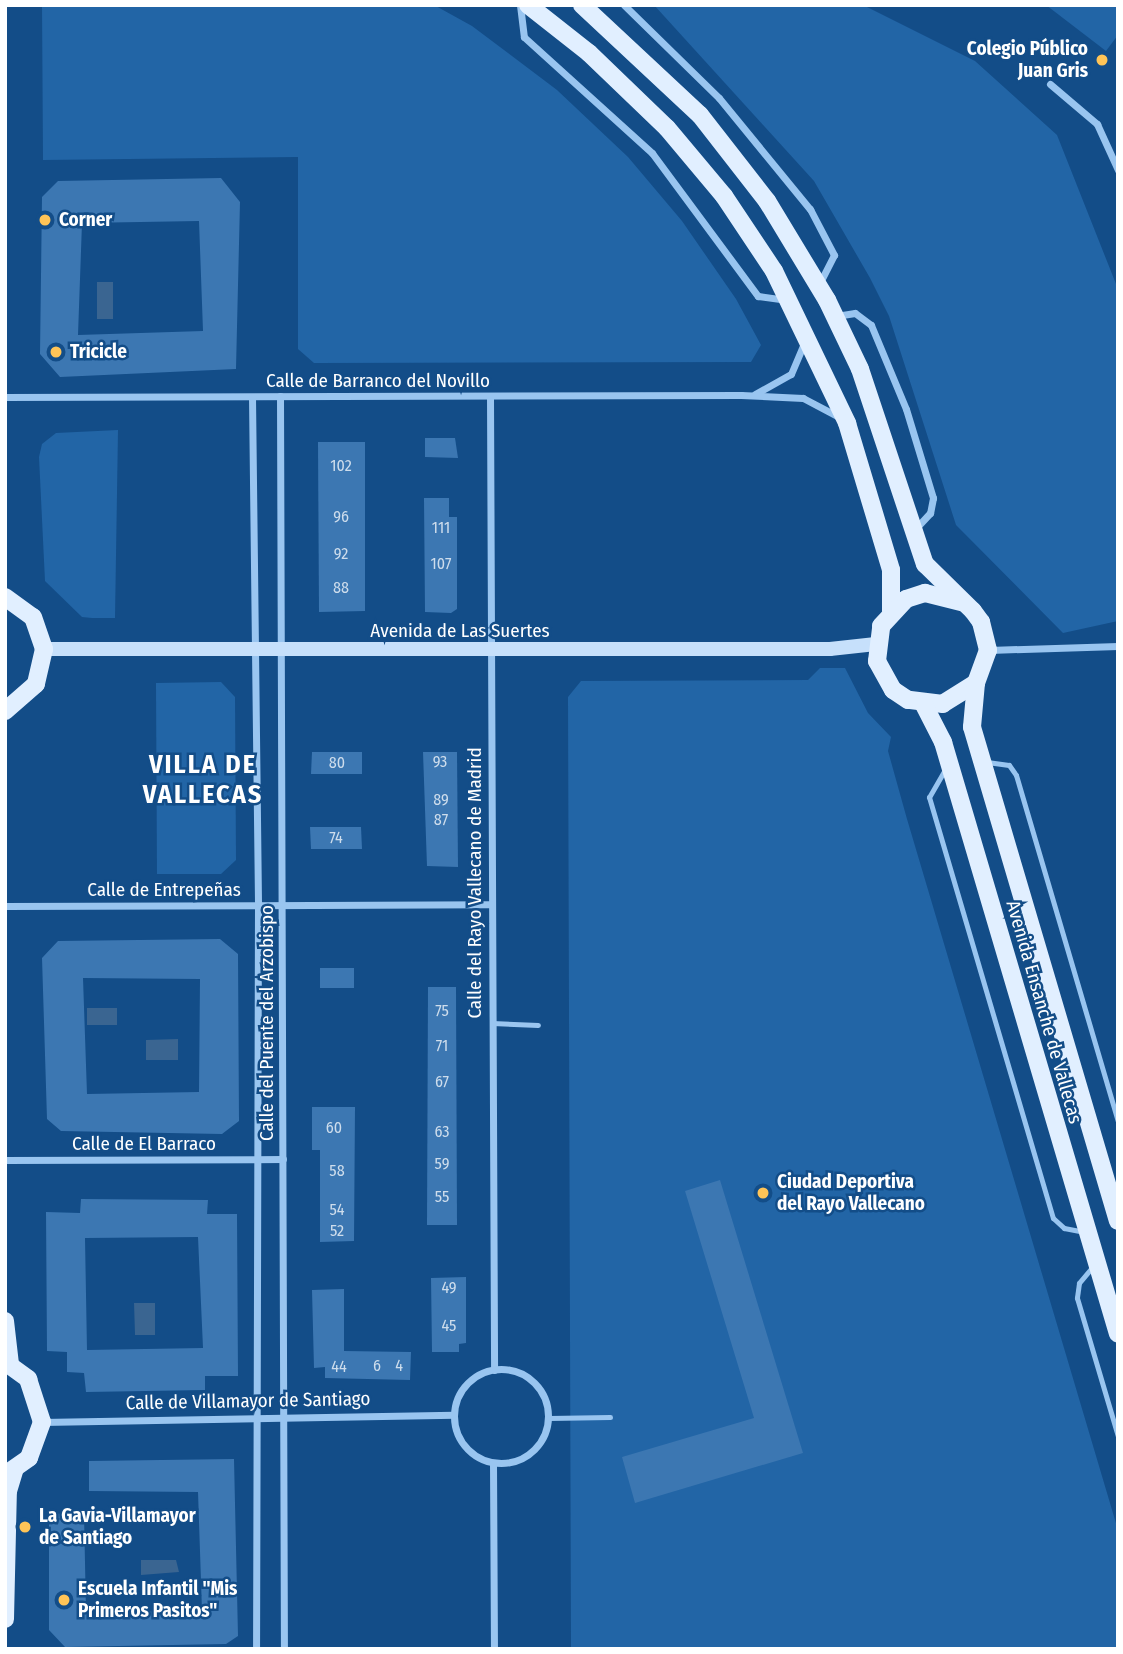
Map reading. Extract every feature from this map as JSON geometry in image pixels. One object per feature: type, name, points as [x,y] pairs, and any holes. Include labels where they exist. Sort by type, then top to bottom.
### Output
[{"type":"main road","points":[[528,5],[589,53],[667,128],[737,214],[791,300],[808,332],[847,423],[891,570],[891,611],[876,644],[880,669],[893,690],[924,705],[961,696],[976,683]]},
{"type":"main road","points":[[582,5],[700,116],[767,201],[835,316],[875,408],[925,564],[981,622],[988,650]]},
{"type":"main road","points":[[891,611],[925,593],[962,602]]},
{"type":"main road","points":[[6,594],[33,617],[44,649],[37,684],[7,714]]},
{"type":"main road","name":"Avenida de Las Suertes","points":[[44,649],[855,649],[876,644]]},
{"type":"main road","name":"Avenida Ensanche de Vallecas","points":[[988,650],[976,683],[970,721],[1118,1221]]},
{"type":"main road","name":"Avenida Ensanche de Vallecas","points":[[924,705],[949,764],[1118,1334]]},
{"type":"main road","points":[[5,1321],[8,1363],[28,1379],[42,1422],[33,1449],[10,1473],[5,1619]]},
{"type":"street","points":[[520,5],[524,37],[652,153],[753,291],[765,299],[791,300]]},
{"type":"street","points":[[624,5],[719,98],[810,209],[834,255],[819,285]]},
{"type":"street","points":[[1050,84],[1097,124],[1118,170]]},
{"type":"street","points":[[835,316],[855,313],[871,325],[906,410],[933,498],[930,513],[913,531]]},
{"type":"street","name":"Calle de Barranco del Novillo","points":[[751,396],[791,374],[808,332]]},
{"type":"street","name":"Calle del Puente del Arzobispo","points":[[280,396],[284,1649]]},
{"type":"street","name":"Calle del Rayo Vallecano de Madrid","points":[[490,396],[494,1370]]},
{"type":"street","name":"Calle de Barranco del Novillo","points":[[5,397],[751,396],[803,398],[847,423]]},
{"type":"street","name":"Calle del Puente del Arzobispo","points":[[251,397],[251,651],[258,905],[254,1414],[256,1649]]},
{"type":"street","points":[[988,650],[1118,646]]},
{"type":"street","name":"Calle de Entrepeñas","points":[[5,906],[491,904]]},
{"type":"street","name":"Calle de El Barraco","points":[[5,1160],[283,1159]]},
{"type":"street","points":[[494,1370],[529,1378],[543,1396],[548,1418],[531,1453],[493,1462],[469,1451],[454,1415],[463,1388],[494,1370]]},
{"type":"street","name":"Calle de Villamayor de Santiago","points":[[42,1422],[254,1414],[454,1415]]},
{"type":"street","points":[[493,1462],[494,1649]]},
{"type":"lane","points":[[982,762],[1009,765],[1016,775],[1118,1121]]},
{"type":"lane","points":[[949,764],[929,797],[1053,1217],[1065,1228],[1087,1232]]},
{"type":"lane","points":[[492,1023],[538,1025]]},
{"type":"lane","points":[[1096,1263],[1079,1283],[1077,1298],[1118,1436]]},
{"type":"lane","points":[[548,1418],[610,1417]]},
{"type":"shaded area","points":[[42,5],[434,5],[472,26],[557,90],[628,157],[682,221],[736,299],[761,345],[751,362],[314,363],[298,349],[298,157],[43,160]]},
{"type":"shaded area","points":[[654,5],[863,5],[975,61],[1057,135],[1118,289],[1118,621],[1063,633],[956,525],[889,316],[814,181]]},
{"type":"shaded area","points":[[1046,5],[1118,5],[1118,35],[1106,51]]},
{"type":"shaded area","points":[[97,282],[113,282],[113,319],[97,319]]},
{"type":"shaded area","points":[[118,430],[115,618],[82,617],[45,581],[39,457],[42,444],[56,433]]},
{"type":"shaded area","name":"Ciudad Deportiva del Rayo Vallecano","points":[[820,668],[845,668],[868,713],[891,737],[888,751],[907,819],[1118,1530],[1118,1649],[571,1649],[568,697],[581,681],[808,680]]},
{"type":"shaded area","points":[[221,682],[235,697],[236,860],[221,874],[157,874],[156,683]]},
{"type":"shaded area","points":[[87,1008],[117,1008],[117,1025],[87,1025]]},
{"type":"shaded area","points":[[178,1039],[178,1060],[146,1060],[146,1040]]},
{"type":"shaded area","points":[[134,1303],[155,1303],[155,1335],[135,1335]]},
{"type":"shaded area","points":[[141,1560],[176,1560],[179,1572],[141,1575]]},
{"type":"building","points":[[221,178],[240,202],[236,369],[60,377],[40,354],[42,197],[58,181]],"holes":[[[199,221],[203,331],[78,335],[82,223]]]},
{"type":"building","points":[[425,438],[455,438],[458,458],[425,457]]},
{"type":"building","points":[[318,442],[365,442],[365,611],[319,612]]},
{"type":"building","points":[[424,498],[449,498],[449,517],[457,517],[457,609],[451,613],[425,612]]},
{"type":"building","points":[[312,752],[362,752],[362,774],[311,774]]},
{"type":"building","points":[[423,752],[457,752],[458,867],[427,866]]},
{"type":"building","points":[[310,827],[361,827],[362,849],[311,849]]},
{"type":"building","points":[[220,939],[238,954],[239,1121],[222,1134],[61,1131],[47,1119],[42,958],[58,941]],"holes":[[[83,978],[200,979],[199,1092],[87,1094]]]},
{"type":"building","points":[[320,968],[354,968],[354,988],[320,988]]},
{"type":"building","points":[[428,987],[456,987],[457,1225],[427,1225]]},
{"type":"building","points":[[312,1107],[355,1107],[354,1241],[320,1242],[320,1150],[312,1150]]},
{"type":"building","points":[[720,1180],[803,1453],[635,1503],[622,1457],[754,1418],[685,1191]]},
{"type":"building","points":[[81,1199],[208,1200],[207,1214],[237,1214],[238,1376],[205,1376],[205,1390],[86,1392],[84,1373],[67,1372],[67,1352],[47,1351],[46,1212],[80,1213]],"holes":[[[198,1237],[203,1348],[87,1350],[85,1238]]]},
{"type":"building","points":[[466,1277],[466,1343],[459,1344],[459,1352],[432,1352],[431,1278]]},
{"type":"building","points":[[344,1289],[344,1351],[411,1352],[410,1380],[325,1378],[325,1367],[314,1368],[312,1290]]},
{"type":"building","points":[[234,1459],[238,1636],[226,1644],[65,1647],[49,1630],[49,1514],[84,1513],[86,1612],[202,1611],[198,1492],[89,1491],[89,1461]]},
{"type":"place","name":"Colegio Público Juan Gris","points":[[1102,60]]},
{"type":"place","name":"Corner","points":[[45,220]]},
{"type":"place","name":"Tricicle","points":[[56,352]]},
{"type":"place","name":"Ciudad Deportiva del Rayo Vallecano","points":[[763,1193]]},
{"type":"place","name":"La Gavia-Villamayor de Santiago","points":[[25,1527]]},
{"type":"place","name":"Escuela Infantil \"Mis Primeros Pasitos\"","points":[[64,1600]]},
{"type":"district","name":"VILLA DE VALLECAS","points":[[203,780]]}]
